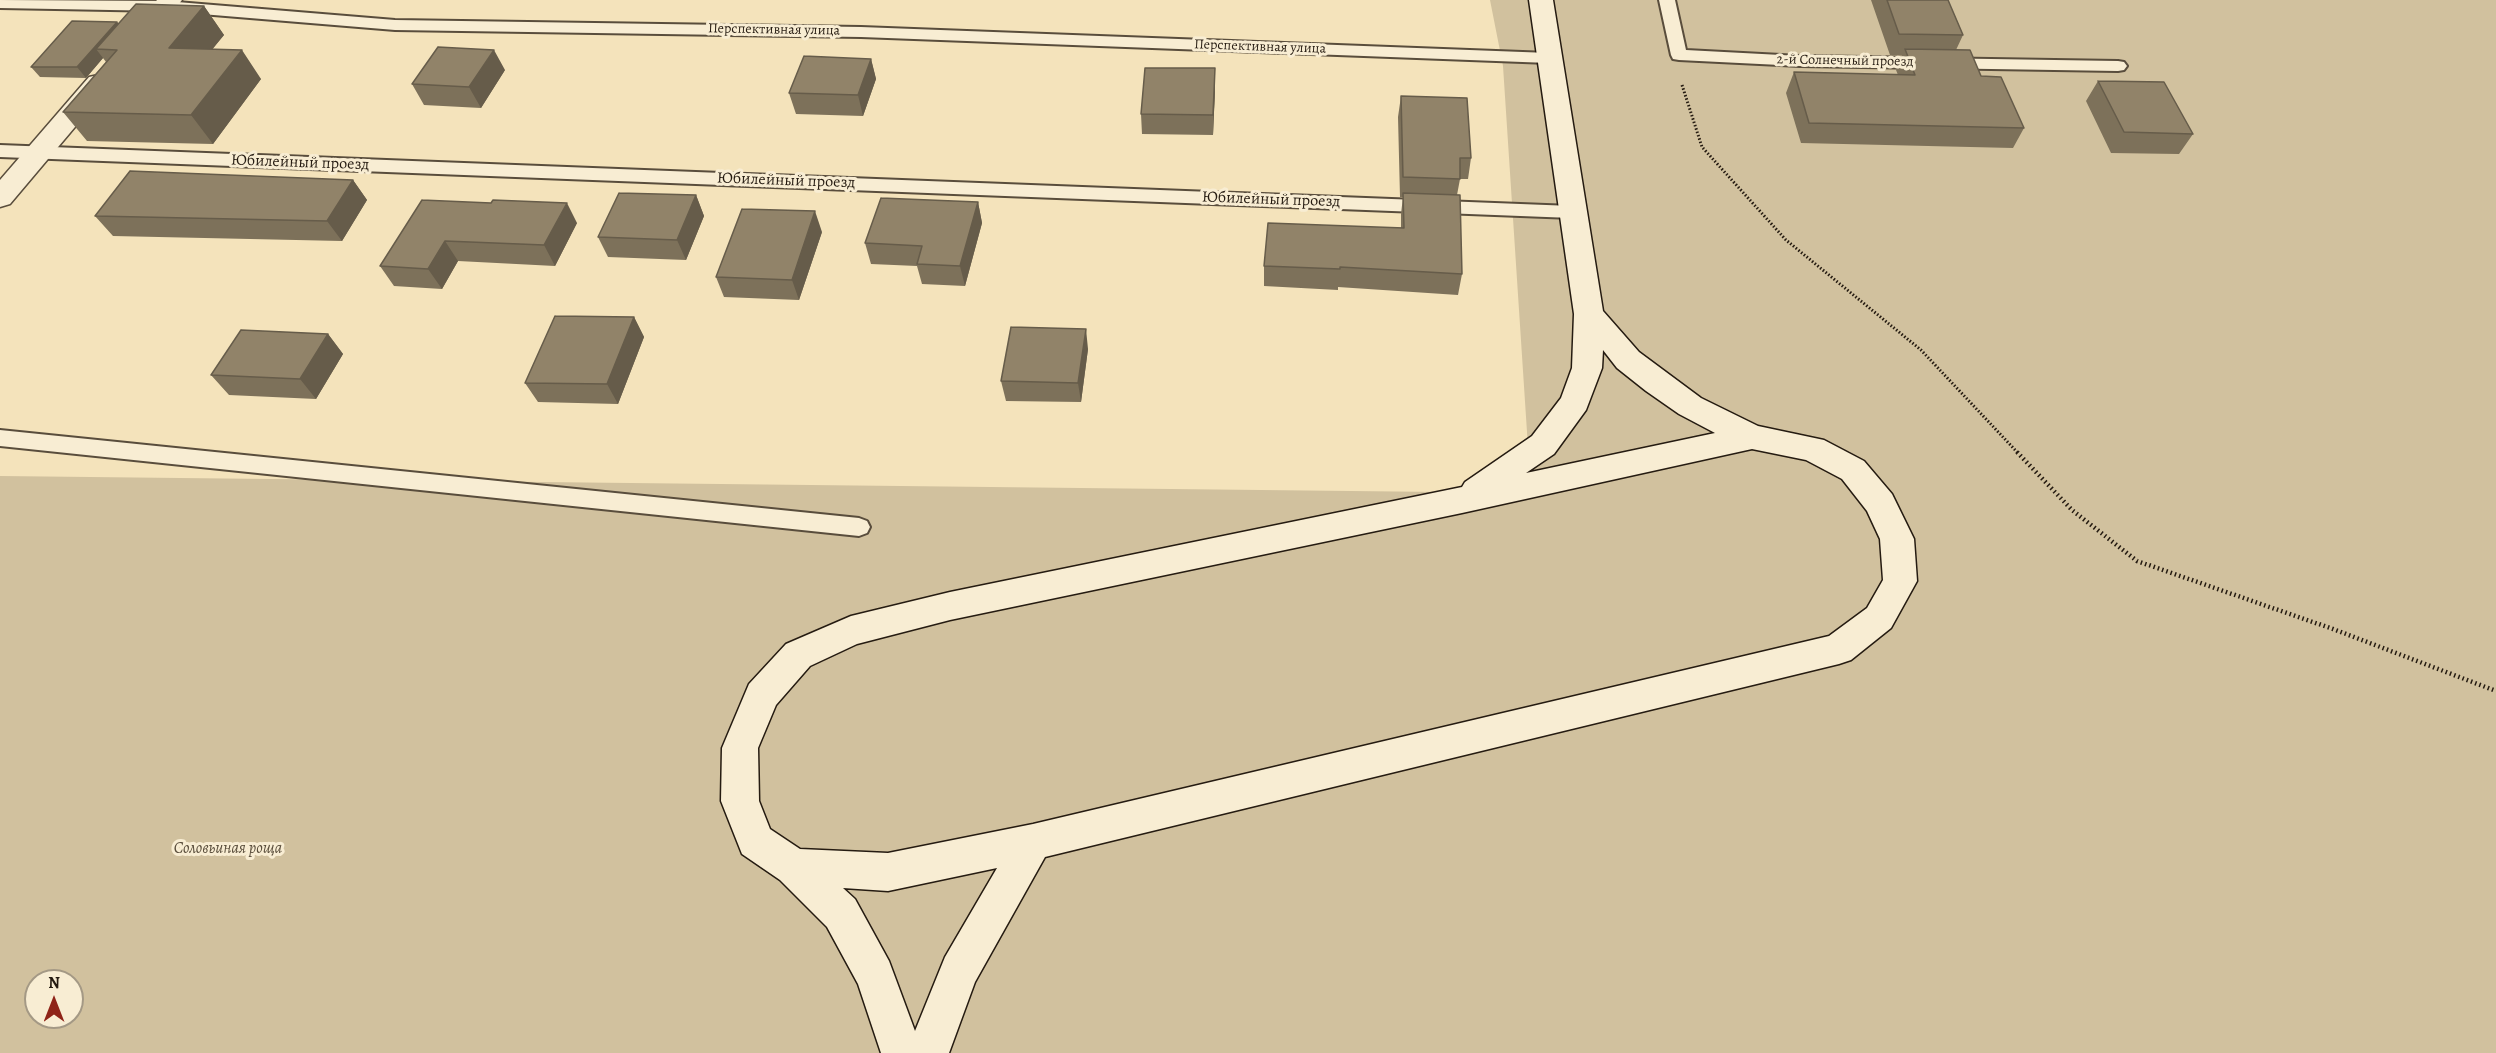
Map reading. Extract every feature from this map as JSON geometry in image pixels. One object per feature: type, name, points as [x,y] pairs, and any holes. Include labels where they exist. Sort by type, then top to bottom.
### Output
[{"type":"main road","points":[[1462,500],[1543,445],[1575,402],[1587,368],[1589,314],[1541,0]]},
{"type":"main road","points":[[0,198],[168,3]]},
{"type":"main road","points":[[794,867],[888,872],[1033,842],[1839,649],[1880,618],[1900,581],[1897,539],[1880,503],[1853,470],[1812,449],[1752,437],[1690,406],[1628,360],[1589,314]]},
{"type":"main road","points":[[902,1053],[875,975],[841,913],[794,867],[756,841],[740,801],[740,748],[762,695],[798,655],[851,631],[950,606],[1462,500],[1752,437]]},
{"type":"main road","points":[[928,1053],[959,971],[1033,842]]},
{"type":"lane","points":[[1667,0],[1679,55]]},
{"type":"lane","name":"Перспективная улица","points":[[0,3],[168,3],[395,25],[861,32],[1549,58]]},
{"type":"lane","name":"2-й Солнечный проезд","points":[[1679,55],[1812,61],[2118,66]]},
{"type":"lane","name":"Юбилейный проезд","points":[[0,151],[1572,212]]},
{"type":"lane","points":[[0,438],[859,527]]},
{"type":"path","points":[[1679,55],[1683,92],[1702,147],[1786,240],[1921,350],[2072,510],[2137,561],[2333,629],[2496,691]]},
{"type":"green space","name":"Соловьиная роща","points":[[1490,0],[2496,0],[2496,1053],[0,1053],[0,476],[1531,493],[1503,66]]},
{"type":"building","points":[[1887,0],[1948,0],[1963,35],[1899,34]]},
{"type":"building","points":[[136,4],[204,6],[169,48],[242,50],[191,115],[63,112],[117,50],[96,49]]},
{"type":"building","points":[[72,21],[117,22],[77,67],[31,67]]},
{"type":"building","points":[[438,47],[494,50],[469,87],[412,84]]},
{"type":"building","points":[[1905,49],[1970,50],[1981,76],[2001,77],[2024,128],[1809,123],[1794,72],[1915,75]]},
{"type":"building","points":[[804,56],[871,59],[858,95],[789,93]]},
{"type":"building","points":[[1145,68],[1215,68],[1213,115],[1141,114]]},
{"type":"building","points":[[2098,81],[2164,82],[2193,134],[2124,132]]},
{"type":"building","points":[[1401,96],[1467,98],[1471,158],[1460,158],[1460,179],[1403,177]]},
{"type":"building","points":[[130,171],[353,180],[327,221],[95,216]]},
{"type":"building","points":[[619,193],[696,195],[677,240],[598,237]]},
{"type":"building","points":[[1403,193],[1460,195],[1462,274],[1340,267],[1340,269],[1264,266],[1268,223],[1404,228]]},
{"type":"building","points":[[881,198],[978,202],[960,266],[917,264],[922,246],[865,243]]},
{"type":"building","points":[[422,200],[567,203],[544,245],[445,241],[428,269],[380,266]]},
{"type":"building","points":[[742,209],[815,211],[792,280],[716,277]]},
{"type":"building","points":[[555,316],[634,317],[607,384],[525,383]]},
{"type":"building","points":[[1011,327],[1086,329],[1078,383],[1001,381]]},
{"type":"building","points":[[241,330],[328,334],[300,379],[211,375]]}]
